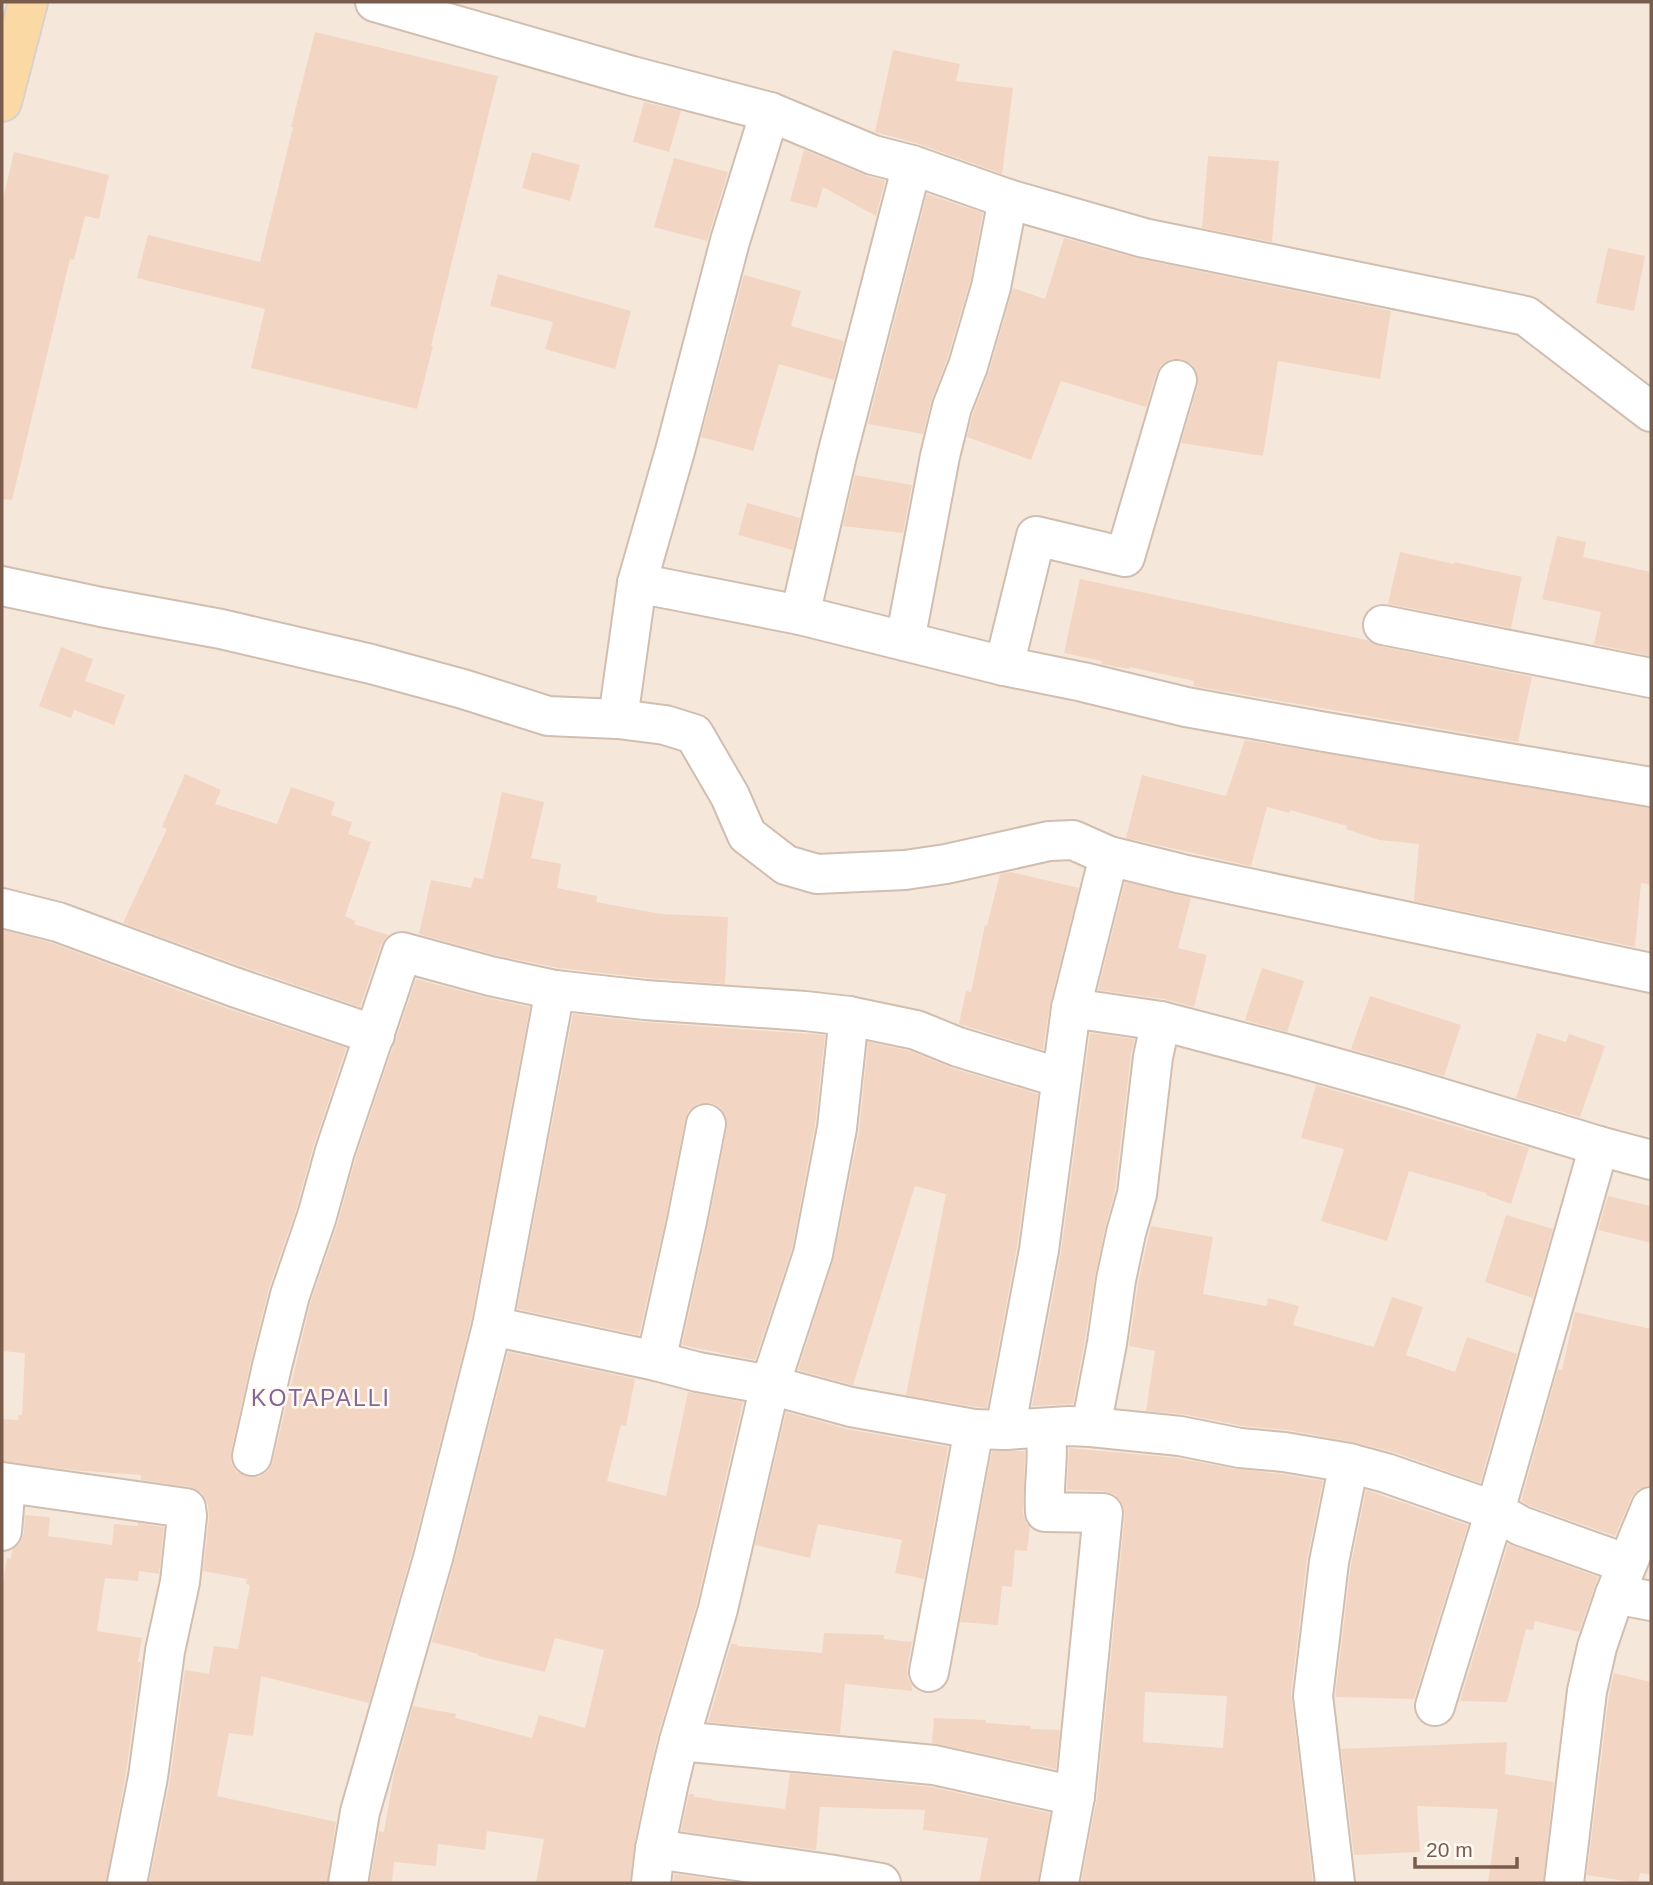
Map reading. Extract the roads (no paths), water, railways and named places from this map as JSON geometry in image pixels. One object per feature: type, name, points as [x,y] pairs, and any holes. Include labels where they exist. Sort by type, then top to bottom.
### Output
[{"type":"main road","points":[[2,102],[27,2]]},
{"type":"street","points":[[375,2],[632,76],[770,112],[873,155],[912,165],[1008,199],[1144,238],[1526,316],[1651,412]]},
{"type":"street","points":[[618,719],[637,583],[676,450],[730,241],[770,112]]},
{"type":"street","points":[[800,615],[836,455],[912,165]]},
{"type":"street","points":[[905,641],[943,443],[991,287],[1008,199]]},
{"type":"street","points":[[1004,666],[1036,536],[1125,557],[1177,380]]},
{"type":"street","points":[[637,583],[800,615],[1004,666],[1186,707],[1651,787]]},
{"type":"street","points":[[2,586],[221,629],[344,658],[548,716],[665,724],[694,734],[730,796],[747,835],[786,865],[817,874],[905,870],[946,864],[1049,841],[1073,840],[1109,856],[1208,880],[1651,973]]},
{"type":"street","points":[[1384,625],[1651,678]]},
{"type":"street","points":[[929,1672],[989,1429],[1039,1250],[1071,1008],[1109,856]]},
{"type":"street","points":[[2,908],[58,922],[234,987],[375,1035]]},
{"type":"street","points":[[253,1456],[290,1295],[402,951],[490,976],[555,990],[849,1016],[916,1030],[958,1047],[1061,1078]]},
{"type":"street","points":[[348,1883],[360,1812],[433,1558],[492,1326],[555,990]]},
{"type":"street","points":[[1071,1008],[1161,1021],[1408,1088],[1651,1160]]},
{"type":"street","points":[[849,1016],[837,1128],[813,1254],[771,1385],[718,1609],[679,1741],[653,1866],[881,1883]]},
{"type":"street","points":[[1091,1427],[1116,1280],[1137,1194],[1153,1057],[1161,1021]]},
{"type":"street","points":[[656,1361],[706,1124]]},
{"type":"street","points":[[1435,1706],[1495,1511],[1599,1146]]},
{"type":"street","points":[[492,1326],[698,1372],[771,1385],[851,1407],[989,1429],[1091,1427],[1180,1436],[1240,1448],[1349,1463],[1495,1511],[1631,1587]]},
{"type":"street","points":[[1045,1428],[1045,1512],[1103,1513],[1074,1797],[1059,1883]]},
{"type":"street","points":[[1335,1883],[1313,1696],[1329,1562],[1349,1463]]},
{"type":"street","points":[[2,1531],[4,1483],[186,1508],[180,1582],[164,1651],[148,1777],[127,1883]]},
{"type":"street","points":[[1564,1883],[1587,1691],[1597,1647],[1631,1587],[1651,1507]]},
{"type":"street","points":[[679,1741],[934,1765],[1074,1797]]},
{"type":"district","name":"KOTAPALLI","points":[[321,1398]]}]
